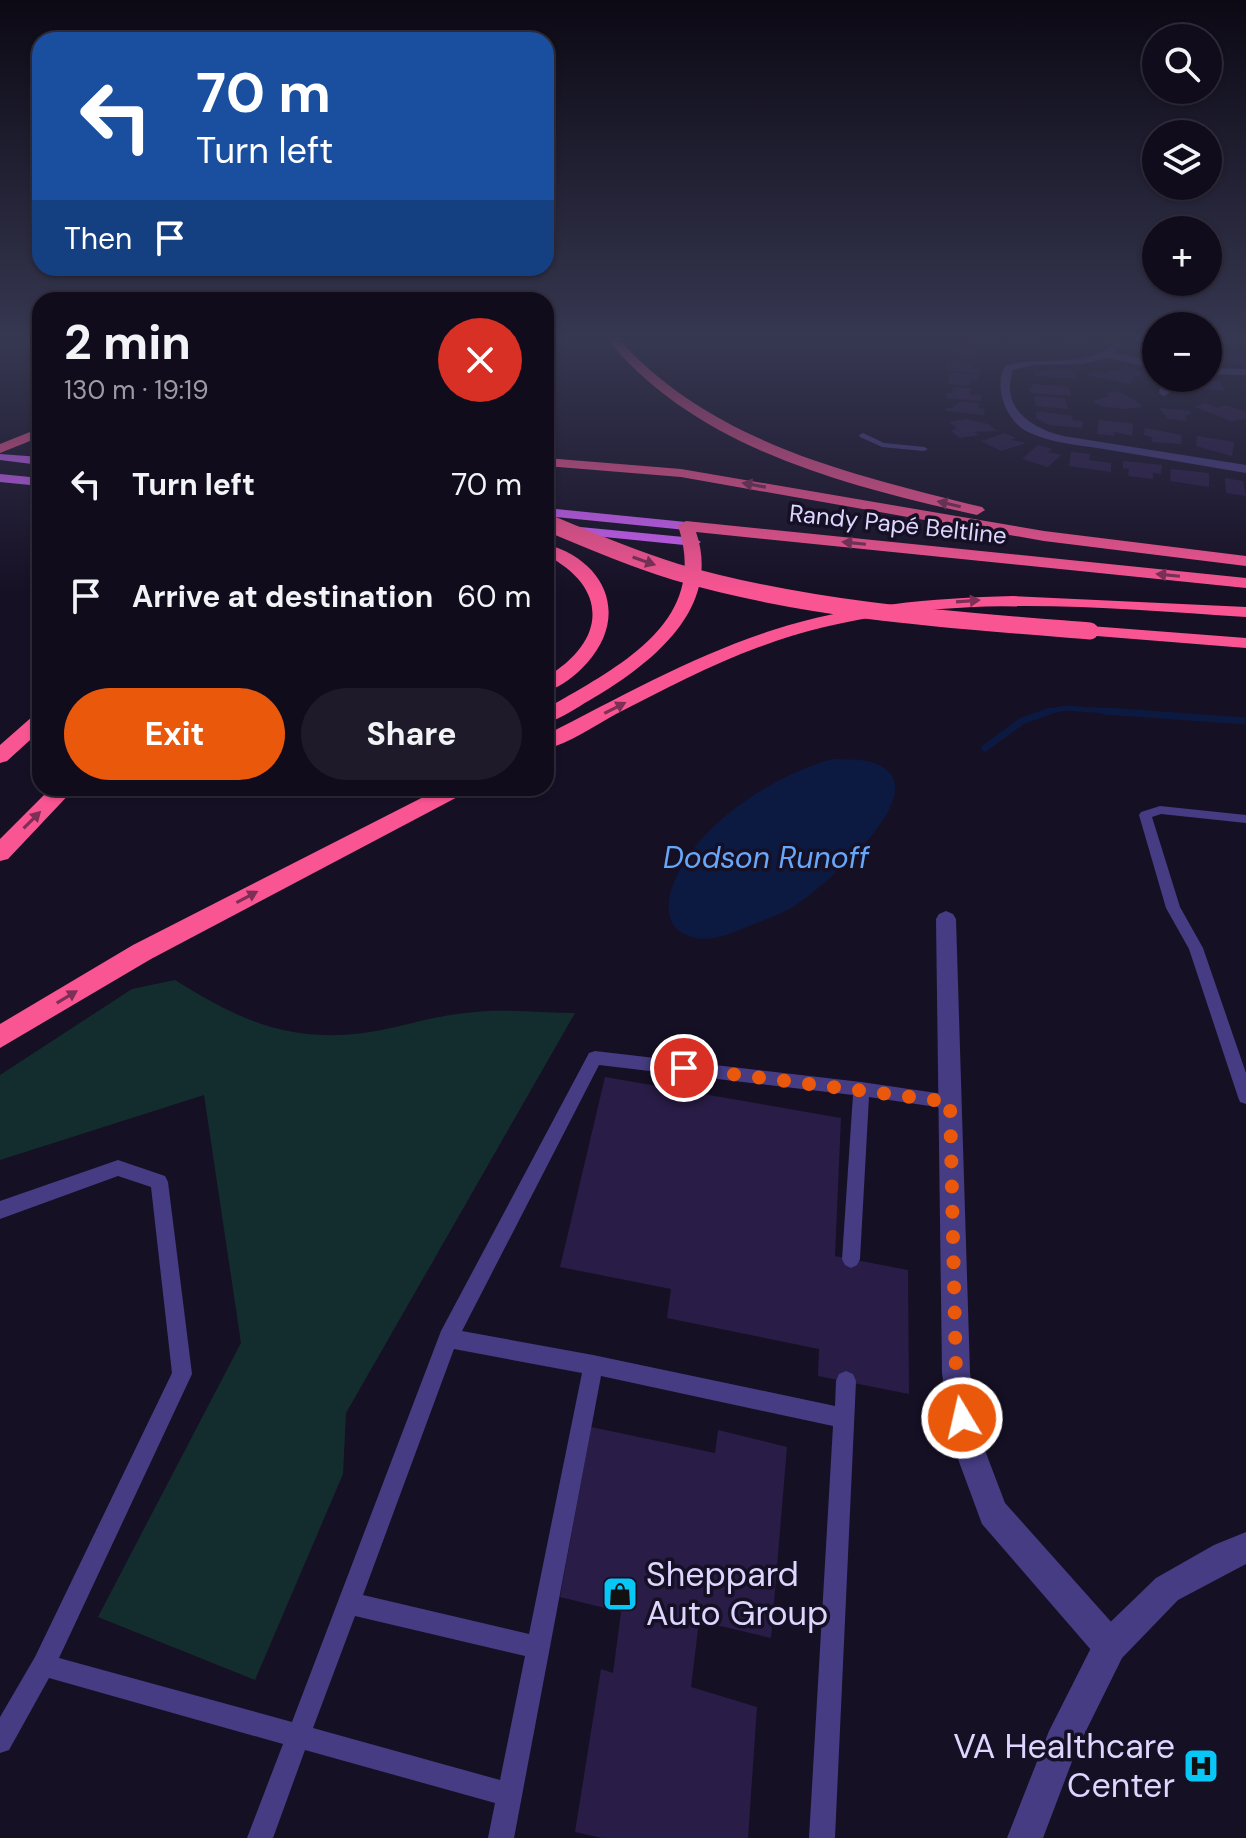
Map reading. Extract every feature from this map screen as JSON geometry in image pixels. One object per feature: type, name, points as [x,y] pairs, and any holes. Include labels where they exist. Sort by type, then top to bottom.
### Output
[{"type":"highway","points":[[720,422],[816,466],[872,484],[1058,526],[1246,559]]},
{"type":"highway","points":[[0,432],[32,423]]},
{"type":"highway","points":[[0,449],[32,435]]},
{"type":"highway","points":[[554,463],[681,473],[1031,534],[1246,559]]},
{"type":"highway","points":[[554,528],[659,566],[779,596],[912,616],[1246,643]]},
{"type":"highway","points":[[554,712],[623,669],[660,640],[679,611],[689,587],[695,561],[690,534]]},
{"type":"highway","name":"Randy Papé Beltline","points":[[690,534],[1246,583]]},
{"type":"highway","name":"Randy Papé Beltline","points":[[690,534],[1246,598]]},
{"type":"highway","points":[[554,553],[588,577],[602,606],[597,636],[574,666],[554,680]]},
{"type":"highway","points":[[554,739],[693,668],[780,634],[846,616],[925,604],[1003,598],[1082,600],[1246,612]]},
{"type":"highway","points":[[0,756],[32,727]]},
{"type":"highway","points":[[0,853],[56,796]]},
{"type":"highway","points":[[306,866],[418,796]]},
{"type":"highway","points":[[0,1037],[142,952],[442,796]]},
{"type":"main road","points":[[0,457],[32,460]]},
{"type":"main road","points":[[0,478],[32,481]]},
{"type":"main road","name":"Randy Papé Beltline","points":[[554,513],[690,534]]},
{"type":"main road","name":"Randy Papé Beltline","points":[[554,526],[690,534]]},
{"type":"street","points":[[1020,422],[1034,431],[1063,439],[1246,469]]},
{"type":"street","points":[[946,919],[956,1373],[966,1440],[993,1513],[1110,1646]]},
{"type":"street","points":[[1025,1838],[1061,1743],[1110,1646],[1167,1589],[1225,1556],[1246,1548]]},
{"type":"lane","points":[[863,435],[882,445],[924,449]]},
{"type":"lane","points":[[1246,819],[1160,810],[1145,815],[1173,908],[1196,948],[1246,1097]]},
{"type":"lane","points":[[260,1838],[448,1338],[595,1058],[950,1102]]},
{"type":"lane","points":[[851,1259],[861,1089]]},
{"type":"lane","points":[[0,1210],[118,1168],[159,1182],[182,1374],[43,1665],[0,1741]]},
{"type":"lane","points":[[448,1338],[844,1418]]},
{"type":"lane","points":[[501,1838],[593,1365]]},
{"type":"lane","points":[[822,1838],[846,1381]]},
{"type":"lane","points":[[348,1603],[538,1648]]},
{"type":"lane","points":[[43,1665],[510,1795]]},
{"type":"green space","points":[[175,980],[245,1018],[291,1032],[315,1035],[370,1032],[479,1012],[575,1013],[346,1413],[343,1474],[255,1680],[98,1617],[241,1343],[204,1095],[0,1160],[0,1075],[132,989]]},
{"type":"water","name":"Dodson Runoff","points":[[833,759],[876,763],[894,780],[894,798],[883,819],[846,863],[793,907],[733,933],[703,939],[682,933],[673,925],[669,914],[671,890],[682,865],[702,839],[754,795],[793,774]]},
{"type":"building","points":[[949,422],[979,422],[997,431],[974,432],[979,435],[960,438],[951,431],[957,428]]},
{"type":"building","points":[[1043,422],[1083,422],[1082,428]]},
{"type":"building","points":[[1099,422],[1133,425],[1132,436],[1115,432],[1114,436],[1097,434]]},
{"type":"building","points":[[1145,428],[1182,435],[1181,444],[1152,442],[1152,437],[1144,435]]},
{"type":"building","points":[[1005,433],[1016,438],[1011,440],[1026,443],[1001,451],[981,441]]},
{"type":"building","points":[[1197,436],[1234,442],[1232,456],[1196,446]]},
{"type":"building","points":[[1038,445],[1052,449],[1048,452],[1061,455],[1048,467],[1022,459]]},
{"type":"building","points":[[1071,452],[1090,454],[1089,460],[1111,463],[1111,472],[1069,466]]},
{"type":"building","points":[[1123,461],[1162,465],[1161,474],[1153,473],[1153,479],[1128,476],[1129,469],[1123,468]]},
{"type":"building","points":[[1171,469],[1209,473],[1209,487],[1170,481]]},
{"type":"building","points":[[1225,478],[1243,481],[1246,496],[1226,493]]},
{"type":"building","points":[[605,1077],[841,1118],[835,1256],[908,1270],[909,1394],[818,1376],[819,1349],[667,1318],[671,1289],[560,1267]]},
{"type":"building","points":[[591,1427],[715,1453],[718,1430],[787,1447],[771,1638],[699,1621],[691,1687],[757,1707],[748,1838],[602,1838],[575,1832],[601,1669],[613,1673],[621,1612],[560,1597]]},
{"type":"waterway","points":[[1048,712],[1065,708],[1128,713]]},
{"type":"waterway","points":[[1105,711],[1128,713]]},
{"type":"waterway","points":[[985,748],[1022,721],[1048,712]]},
{"type":"waterway","points":[[1042,713],[1048,712]]},
{"type":"waterway","points":[[1128,713],[1246,721]]},
{"type":"waterway","points":[[1128,713],[1133,713]]},
{"type":"place","name":"Sheppard Auto Group","points":[[620,1594]]},
{"type":"place","name":"VA Healthcare Center","points":[[1201,1766]]},
{"type":"route","points":[[684,1068],[950,1102],[956,1373],[962,1418]]}]
